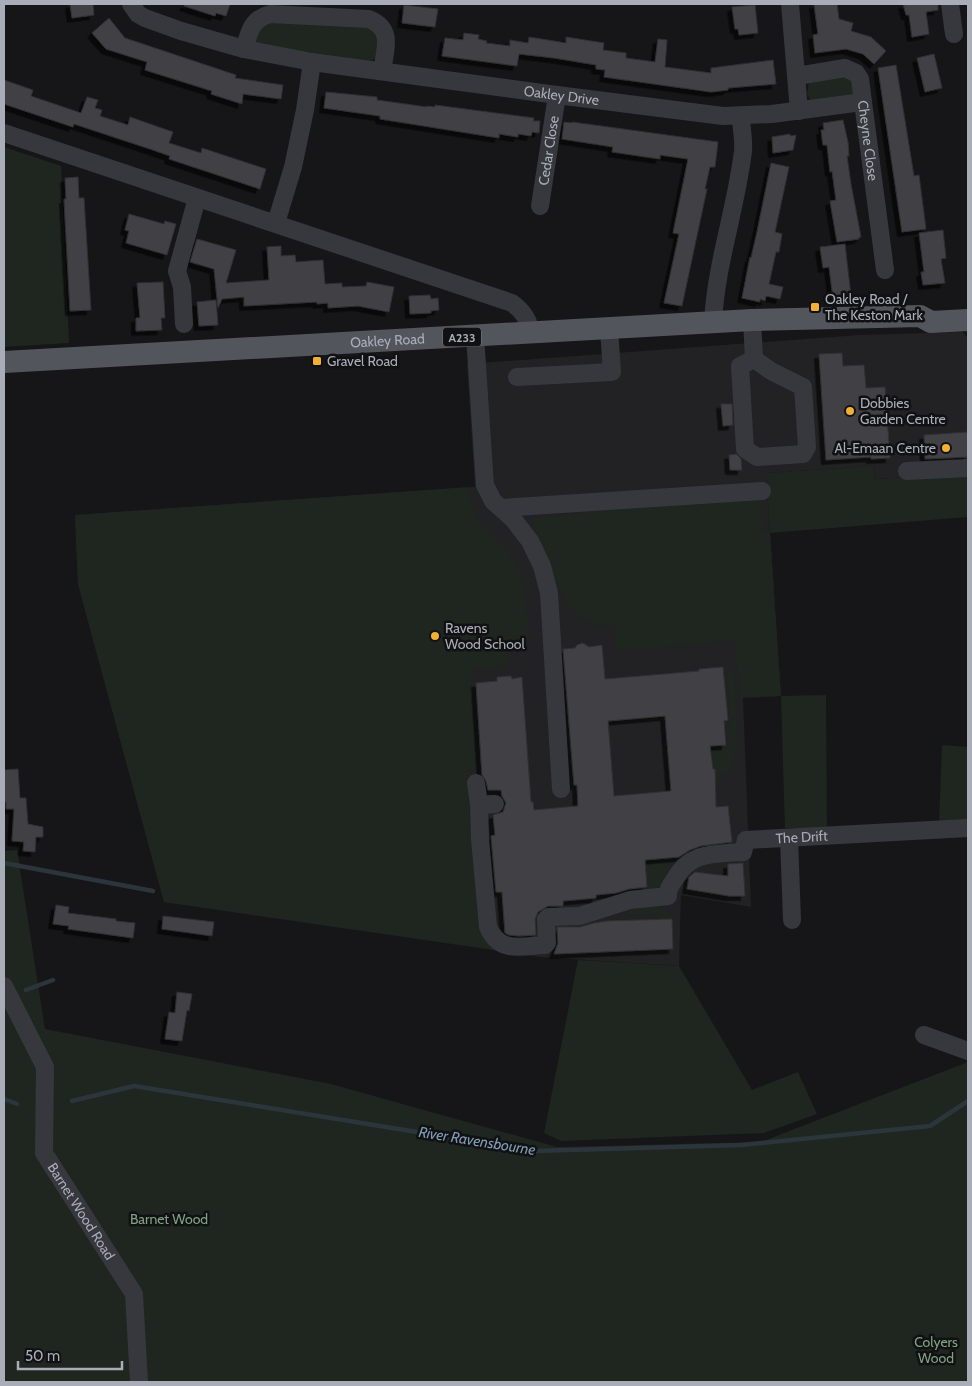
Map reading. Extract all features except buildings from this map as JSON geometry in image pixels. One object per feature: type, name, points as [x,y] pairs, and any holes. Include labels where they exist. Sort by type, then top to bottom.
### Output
[{"type":"main road","name":"Oakley Road","points":[[920,316],[930,308],[968,305]]},
{"type":"main road","name":"Oakley Road","points":[[4,362],[752,320],[920,316],[931,322],[968,320]]},
{"type":"street","name":"Oakley Drive","points":[[131,4],[138,14],[145,18],[181,31],[244,49],[312,62],[557,95],[723,116],[800,111],[862,102]]},
{"type":"street","points":[[790,4],[800,111]]},
{"type":"street","points":[[950,4],[954,34]]},
{"type":"street","points":[[244,49],[252,25],[261,17],[270,14],[369,19],[378,22],[386,37],[382,71]]},
{"type":"street","points":[[276,223],[293,167],[305,110],[312,62]]},
{"type":"street","name":"Cheyne Close","points":[[797,76],[845,68],[856,73],[860,79],[885,270]]},
{"type":"street","name":"Cedar Close","points":[[540,206],[557,95]]},
{"type":"street","points":[[713,322],[714,294],[719,265],[738,187],[743,149],[741,116]]},
{"type":"street","points":[[4,133],[512,303],[518,307],[530,325],[530,333]]},
{"type":"street","points":[[184,324],[182,287],[177,271],[197,198]]},
{"type":"street","points":[[752,320],[754,359]]},
{"type":"street","points":[[517,377],[612,372],[609,328]]},
{"type":"street","points":[[475,336],[484,485],[493,501],[513,519],[530,541],[542,566],[549,593],[561,789]]},
{"type":"street","points":[[754,359],[771,371],[803,387],[807,447],[803,454],[757,457],[745,449],[740,366],[754,359]]},
{"type":"street","points":[[907,471],[968,468]]},
{"type":"street","points":[[501,508],[762,491]]},
{"type":"street","name":"The Drift","points":[[476,783],[487,805],[480,839],[488,927],[492,937],[507,947],[547,943],[546,919],[548,917],[580,916],[630,900],[668,896],[668,891],[680,870],[688,862],[700,856],[743,852],[746,840],[968,828]]},
{"type":"street","points":[[789,838],[792,920]]},
{"type":"street","name":"Barnet Wood Road","points":[[4,986],[45,1068],[44,1152],[134,1294],[139,1382]]},
{"type":"street","points":[[924,1035],[968,1051]]},
{"type":"shaded area","name":"Ravens Wood School","points":[[962,332],[968,338],[968,474],[875,479],[874,466],[766,473],[781,696],[743,698],[751,907],[681,895],[679,966],[540,957],[164,902],[78,584],[75,515],[475,487],[467,364],[859,335]]},
{"type":"green space","points":[[262,22],[371,25],[380,36],[378,57],[371,61],[256,45],[254,42]]},
{"type":"green space","points":[[843,75],[853,79],[854,94],[810,100],[807,94],[809,82]]},
{"type":"green space","points":[[4,147],[61,166],[69,343],[4,347]]},
{"type":"green space","points":[[874,466],[875,479],[968,474],[968,517],[770,533],[766,473]]},
{"type":"green space","points":[[469,487],[474,510],[481,523],[511,556],[519,571],[526,599],[529,638],[507,643],[508,666],[475,669],[471,674],[476,768],[466,771],[481,934],[497,950],[164,902],[78,584],[75,515]]},
{"type":"green space","points":[[760,497],[763,533],[770,533],[781,696],[740,697],[735,641],[617,651],[615,625],[597,626],[593,624],[572,609],[561,593],[537,537],[534,528],[534,518]]},
{"type":"green space","points":[[726,671],[734,671],[738,741],[735,750],[736,759],[729,773],[722,773],[723,783],[715,773],[714,767],[707,768],[706,755],[713,754],[713,749],[729,748],[728,723],[731,722]]},
{"type":"green space","points":[[826,695],[827,828],[785,828],[781,696]]},
{"type":"green space","points":[[942,745],[968,747],[968,822],[939,824]]},
{"type":"green space","name":"Barnet Wood","points":[[17,850],[45,1029],[331,1084],[557,1147],[761,1142],[968,1062],[968,1382],[4,1382],[4,851]]},
{"type":"green space","points":[[655,860],[657,862],[664,861],[672,869],[660,887],[653,891],[648,891],[645,861]]},
{"type":"green space","points":[[649,903],[671,914],[672,919],[654,920],[653,914],[629,915],[629,906]]},
{"type":"green space","points":[[578,960],[679,966],[752,1090],[798,1072],[817,1114],[764,1133],[561,1141],[544,1133]]},
{"type":"waterway","points":[[4,863],[153,891]]},
{"type":"waterway","points":[[26,990],[53,980]]},
{"type":"waterway","name":"River Ravensbourne","points":[[72,1101],[134,1086],[534,1151],[741,1145],[930,1126],[968,1101]]},
{"type":"waterway","name":"River Ravensbourne","points":[[4,1099],[17,1104]]},
{"type":"place","name":"Oakley Road / The Keston Mark","points":[[815,307]]},
{"type":"place","name":"Gravel Road","points":[[317,361]]},
{"type":"place","name":"Dobbies Garden Centre","points":[[850,411]]},
{"type":"place","name":"Al-Emaan Centre","points":[[946,448]]},
{"type":"place","name":"Ravens Wood School","points":[[435,636]]},
{"type":"park label","name":"Colyers Wood","points":[[936,1350]]}]
